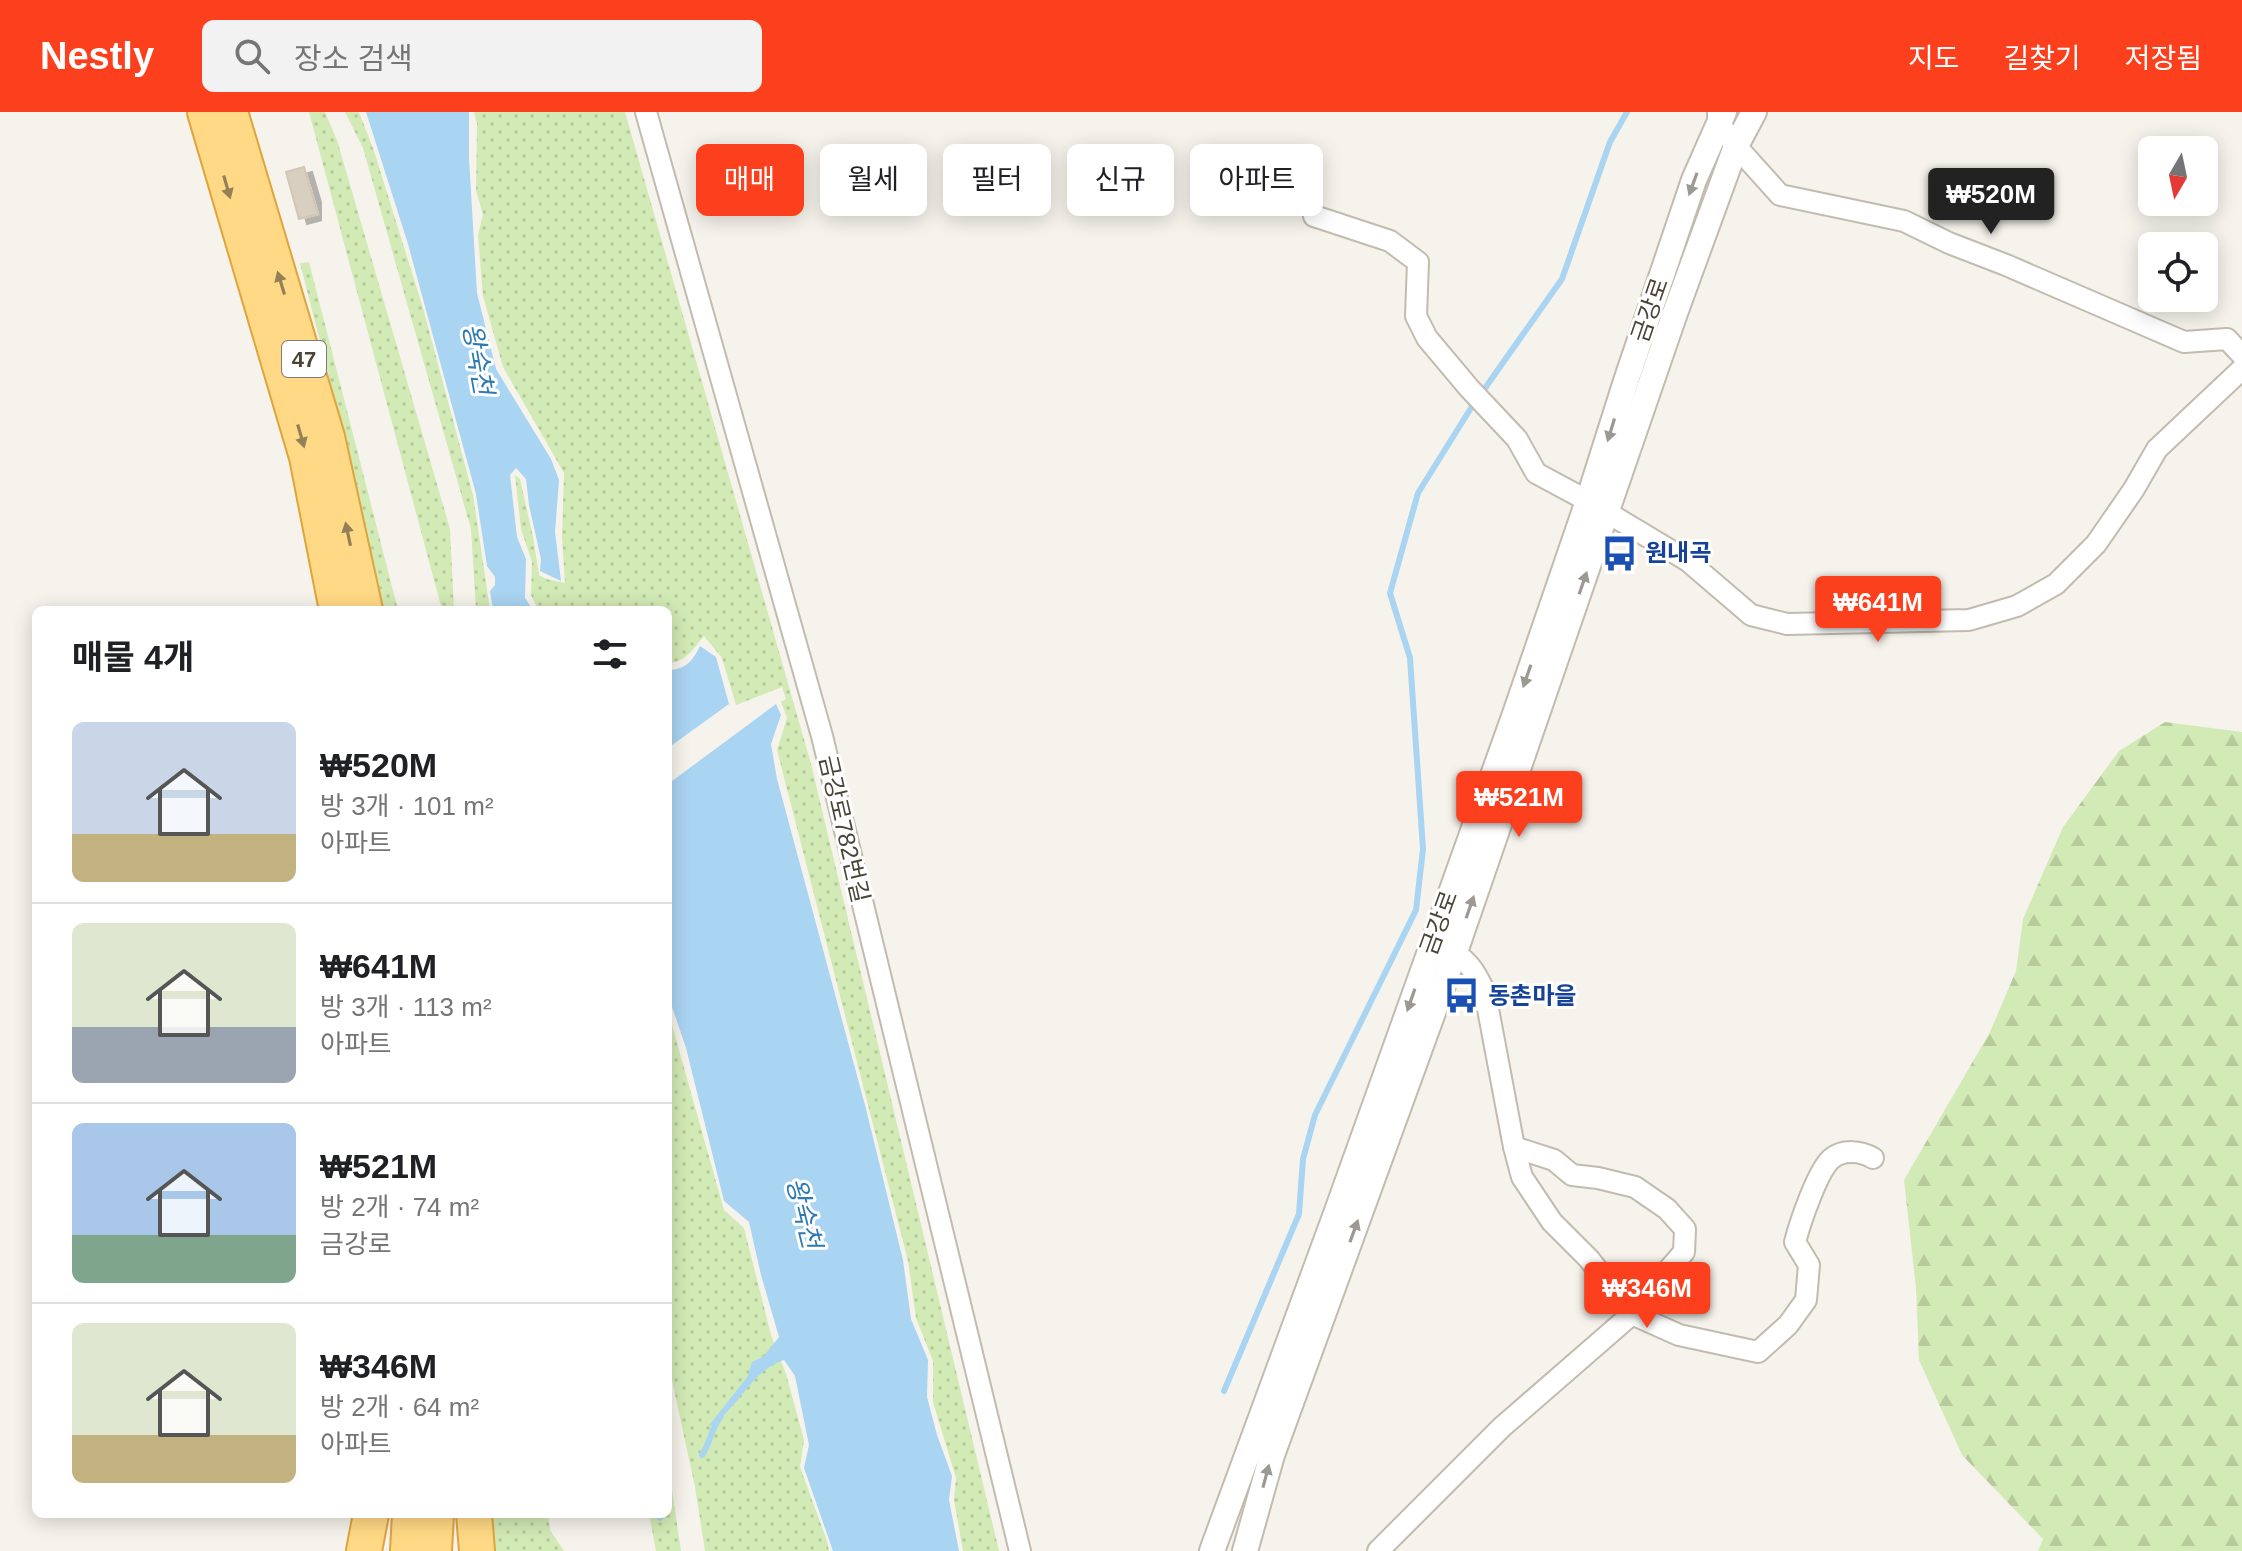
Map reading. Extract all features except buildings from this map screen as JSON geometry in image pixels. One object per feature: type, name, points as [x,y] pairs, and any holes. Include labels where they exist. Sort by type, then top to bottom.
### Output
[{"type":"highway","name":"47","points":[[205,112],[307,457],[336,606]]},
{"type":"highway","name":"47","points":[[230,112],[327,437],[364,606]]},
{"type":"highway","points":[[364,1551],[370,1518]]},
{"type":"highway","points":[[408,1551],[410,1518]]},
{"type":"highway","points":[[434,1551],[436,1518]]},
{"type":"highway","points":[[474,1518],[477,1551]]},
{"type":"street","name":"금강로782번길","points":[[646,112],[822,736],[1020,1551]]},
{"type":"street","name":"금강로","points":[[1212,1551],[1515,714],[1675,313],[1736,146],[1754,112]]},
{"type":"street","name":"금강로","points":[[1245,1551],[1272,1455],[1455,952],[1598,507],[1626,381],[1694,180],[1720,115]]},
{"type":"street","points":[[1720,115],[1736,146],[1780,195],[1904,221],[2184,342],[2227,339],[2242,355]]},
{"type":"street","points":[[1314,216],[1390,241],[1418,262],[1416,316],[1427,338],[1517,439],[1536,473],[1688,561],[1751,615],[1787,624],[1969,620],[2017,606],[2056,584],[2096,544],[2157,449],[2242,369]]},
{"type":"street","points":[[1432,942],[1455,952],[1475,971],[1485,993],[1522,1177],[1552,1222],[1589,1259],[1632,1314],[1679,1335],[1758,1352],[1788,1325],[1806,1300],[1809,1265],[1795,1242],[1800,1222],[1820,1176],[1831,1160],[1843,1154],[1861,1152],[1873,1158]]},
{"type":"street","points":[[1378,1551],[1502,1427],[1632,1314],[1684,1252],[1685,1229],[1667,1209],[1635,1187],[1572,1175],[1554,1160],[1514,1147]]},
{"type":"green space","points":[[309,112],[325,112],[337,140],[450,529],[454,606],[441,606]]},
{"type":"green space","points":[[345,112],[359,112],[423,308],[473,495],[489,606],[476,606],[471,529],[363,148]]},
{"type":"green space","points":[[474,112],[625,112],[811,764],[999,1551],[963,1551],[954,1500],[956,1478],[933,1402],[933,1361],[916,1318],[908,1261],[777,750],[787,718],[781,702],[786,699],[782,687],[736,705],[722,658],[704,636],[685,657],[672,662],[672,606],[536,606],[531,595],[532,562],[521,529],[515,475],[520,479],[539,575],[565,583],[562,537],[564,473],[503,367],[483,296],[478,235],[483,214],[476,191],[477,124]]},
{"type":"green space","points":[[309,262],[397,606],[381,606],[354,479],[300,263]]},
{"type":"green space","points":[[2165,722],[2242,732],[2242,1551],[2038,1551],[2043,1539],[1962,1455],[1919,1360],[1916,1288],[1904,1180],[1990,1032],[2016,971],[2023,919],[2063,827],[2119,751]]},
{"type":"green space","points":[[672,1025],[724,1210],[744,1228],[771,1335],[786,1374],[804,1440],[800,1467],[829,1551],[705,1551],[672,1381]]},
{"type":"green space","points":[[672,1490],[681,1551],[656,1551],[650,1518],[672,1518]]},
{"type":"green space","points":[[484,1518],[548,1518],[550,1530],[564,1551],[486,1551]]},
{"type":"water","name":"왕숙천","points":[[366,112],[469,112],[477,293],[496,369],[551,459],[559,480],[555,532],[561,581],[540,571],[541,559],[526,479],[516,468],[510,475],[517,537],[526,559],[525,598],[530,606],[492,606],[490,591],[495,585],[495,577],[487,566],[476,494],[408,244]]},
{"type":"water","points":[[700,646],[716,657],[729,704],[672,745],[672,669],[688,664]]},
{"type":"water","name":"왕숙천","points":[[776,704],[781,715],[771,744],[777,779],[866,1109],[903,1260],[911,1319],[928,1360],[927,1397],[952,1476],[949,1500],[959,1551],[833,1551],[804,1468],[809,1445],[795,1376],[784,1360],[762,1372],[728,1411],[708,1427],[748,1376],[752,1362],[763,1357],[779,1337],[749,1222],[724,1201],[686,1048],[672,1007],[672,781]]},
{"type":"waterway","points":[[1224,1391],[1299,1214],[1303,1159],[1315,1115],[1416,910],[1423,849],[1410,658],[1390,593],[1418,493],[1471,408],[1562,279],[1610,142],[1627,112]]},
{"type":"waterway","points":[[702,1455],[721,1416]]},
{"type":"place","name":"원내곡","points":[[1619,553]]},
{"type":"place","name":"동촌마을","points":[[1462,996]]}]
